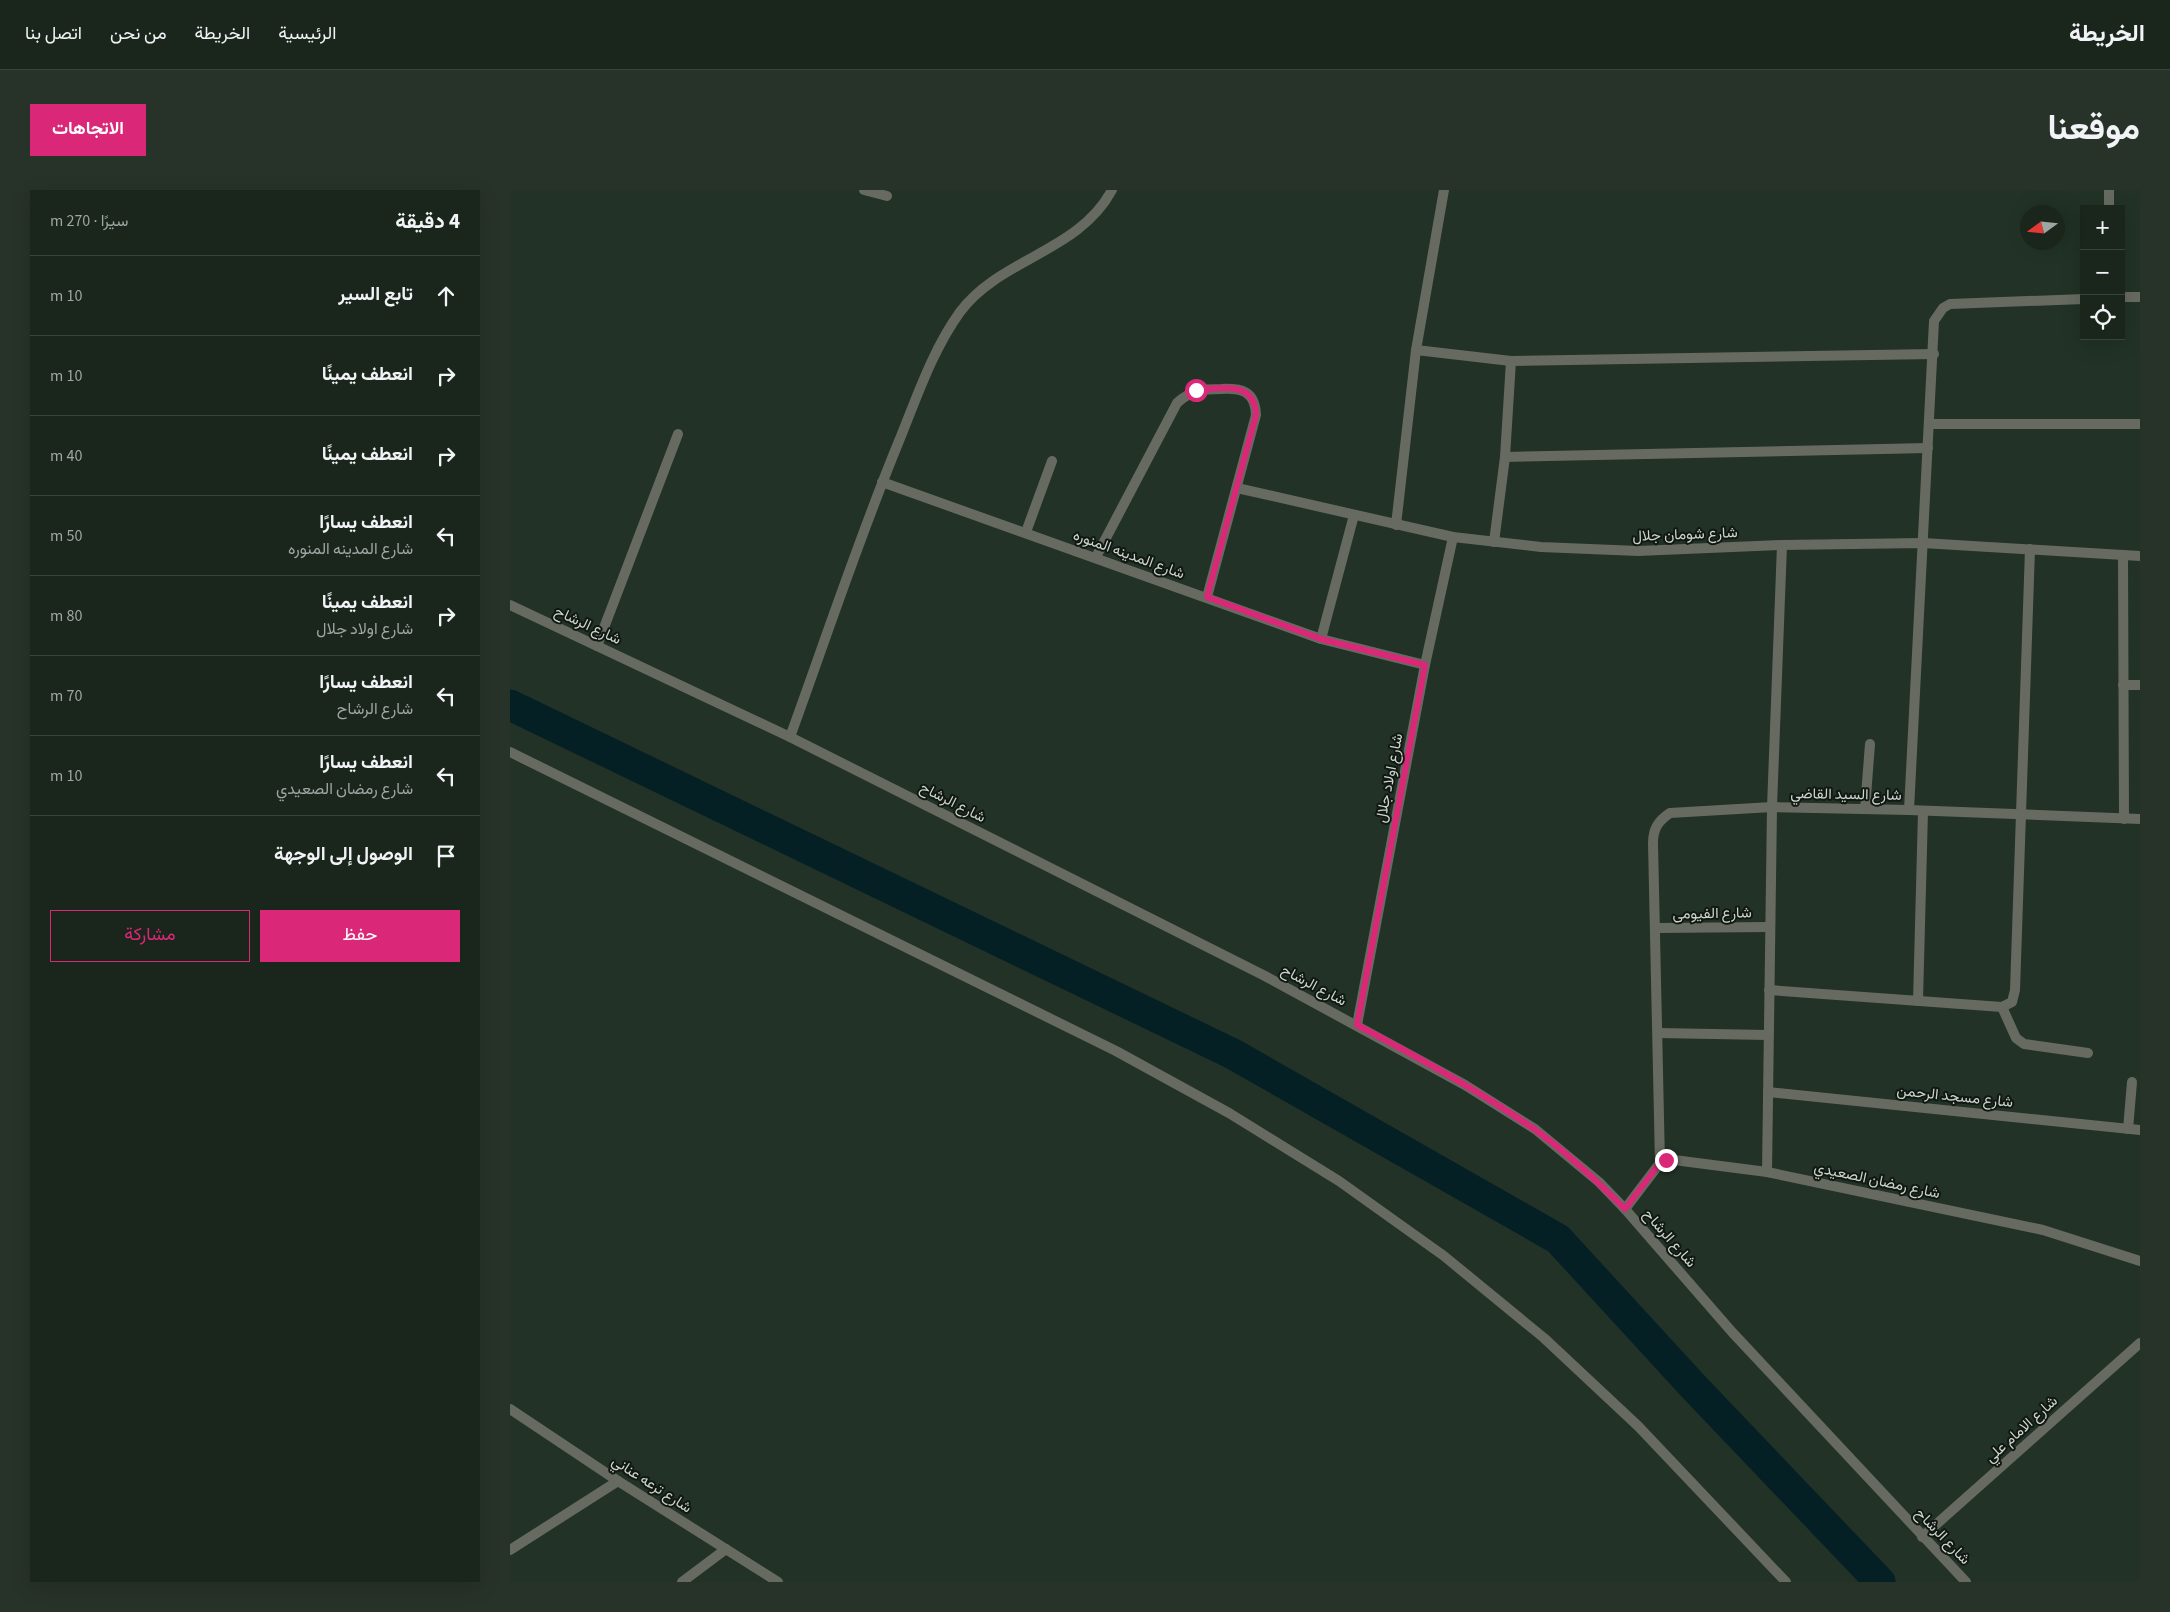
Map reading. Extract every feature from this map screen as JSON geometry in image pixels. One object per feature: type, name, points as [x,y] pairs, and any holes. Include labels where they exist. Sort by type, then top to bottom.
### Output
[{"type":"street","points":[[864,190],[886,196]]},
{"type":"street","points":[[790,737],[882,482],[943,337],[962,309],[986,286],[1015,267],[1056,246],[1075,232],[1108,198],[1112,190]]},
{"type":"street","points":[[1396,524],[1416,350],[1444,190]]},
{"type":"street","points":[[2109,190],[2109,205]]},
{"type":"street","points":[[2125,297],[2140,296]]},
{"type":"street","points":[[1909,810],[1934,354],[1934,321],[1943,308],[1950,304],[2080,298]]},
{"type":"street","points":[[1416,350],[1511,360],[1934,354]]},
{"type":"street","points":[[1494,542],[1505,457],[1511,360]]},
{"type":"street","points":[[1096,557],[1177,403],[1186,395],[1196,390],[1238,388],[1246,392],[1256,406],[1256,415],[1207,597]]},
{"type":"street","points":[[1930,424],[2140,424]]},
{"type":"street","points":[[597,646],[678,434]]},
{"type":"street","points":[[1505,457],[1928,448]]},
{"type":"street","points":[[1026,532],[1052,461]]},
{"type":"street","name":"شارع المدينه المنوره","points":[[882,482],[1321,639],[1425,665]]},
{"type":"street","name":"شارع شومان جلال","points":[[1237,488],[1453,537],[1580,549],[1638,551],[1782,545],[1923,543],[2140,556]]},
{"type":"street","points":[[1321,639],[1354,515]]},
{"type":"street","name":"شارع اولاد جلال","points":[[1357,1025],[1425,665],[1453,537]]},
{"type":"street","points":[[1767,1172],[1772,807],[1782,545]]},
{"type":"street","points":[[1769,990],[2002,1007],[2008,1005],[2015,996],[2030,550]]},
{"type":"street","points":[[2123,555],[2124,819]]},
{"type":"street","name":"شارع الرشاح","points":[[510,605],[790,737],[1256,972],[1465,1085],[1535,1130],[1599,1182],[1625,1209],[1732,1332],[1966,1582]]},
{"type":"street","points":[[2123,686],[2140,685]]},
{"type":"street","points":[[1866,809],[1870,744]]},
{"type":"street","points":[[510,752],[1116,1051],[1229,1113],[1339,1181],[1444,1256],[1544,1338],[1638,1426],[1786,1582]]},
{"type":"street","name":"شارع السيد القاضي","points":[[1656,928],[1653,834],[1656,825],[1670,813],[1772,807],[2140,819]]},
{"type":"street","points":[[1918,1001],[1923,811]]},
{"type":"street","name":"شارع الفيومى","points":[[1656,928],[1770,927]]},
{"type":"street","points":[[1625,1209],[1660,1163],[1656,928]]},
{"type":"street","points":[[2002,1007],[2016,1038],[2024,1044],[2088,1053]]},
{"type":"street","points":[[1658,1033],[1768,1035]]},
{"type":"street","points":[[2128,1128],[2132,1082]]},
{"type":"street","name":"شارع مسجد الرحمن","points":[[1768,1092],[2140,1130]]},
{"type":"street","name":"شارع رمضان الصعيدي","points":[[1660,1163],[1674,1160],[1767,1172],[2044,1230],[2140,1261]]},
{"type":"street","name":"شارع الامام علي","points":[[1922,1537],[2140,1344]]},
{"type":"street","name":"شارع ترعه عناني","points":[[510,1410],[778,1582]]},
{"type":"street","points":[[510,1550],[618,1481]]},
{"type":"street","points":[[682,1582],[726,1549]]},
{"type":"waterway","points":[[510,705],[1233,1054],[1558,1239],[1693,1386],[1880,1582]]},
{"type":"route","points":[[1196,390],[1238,388],[1246,392],[1256,406],[1256,415],[1207,597],[1321,639],[1425,665],[1357,1025],[1465,1085],[1535,1130],[1599,1182],[1625,1209],[1660,1163],[1666,1160]]}]
